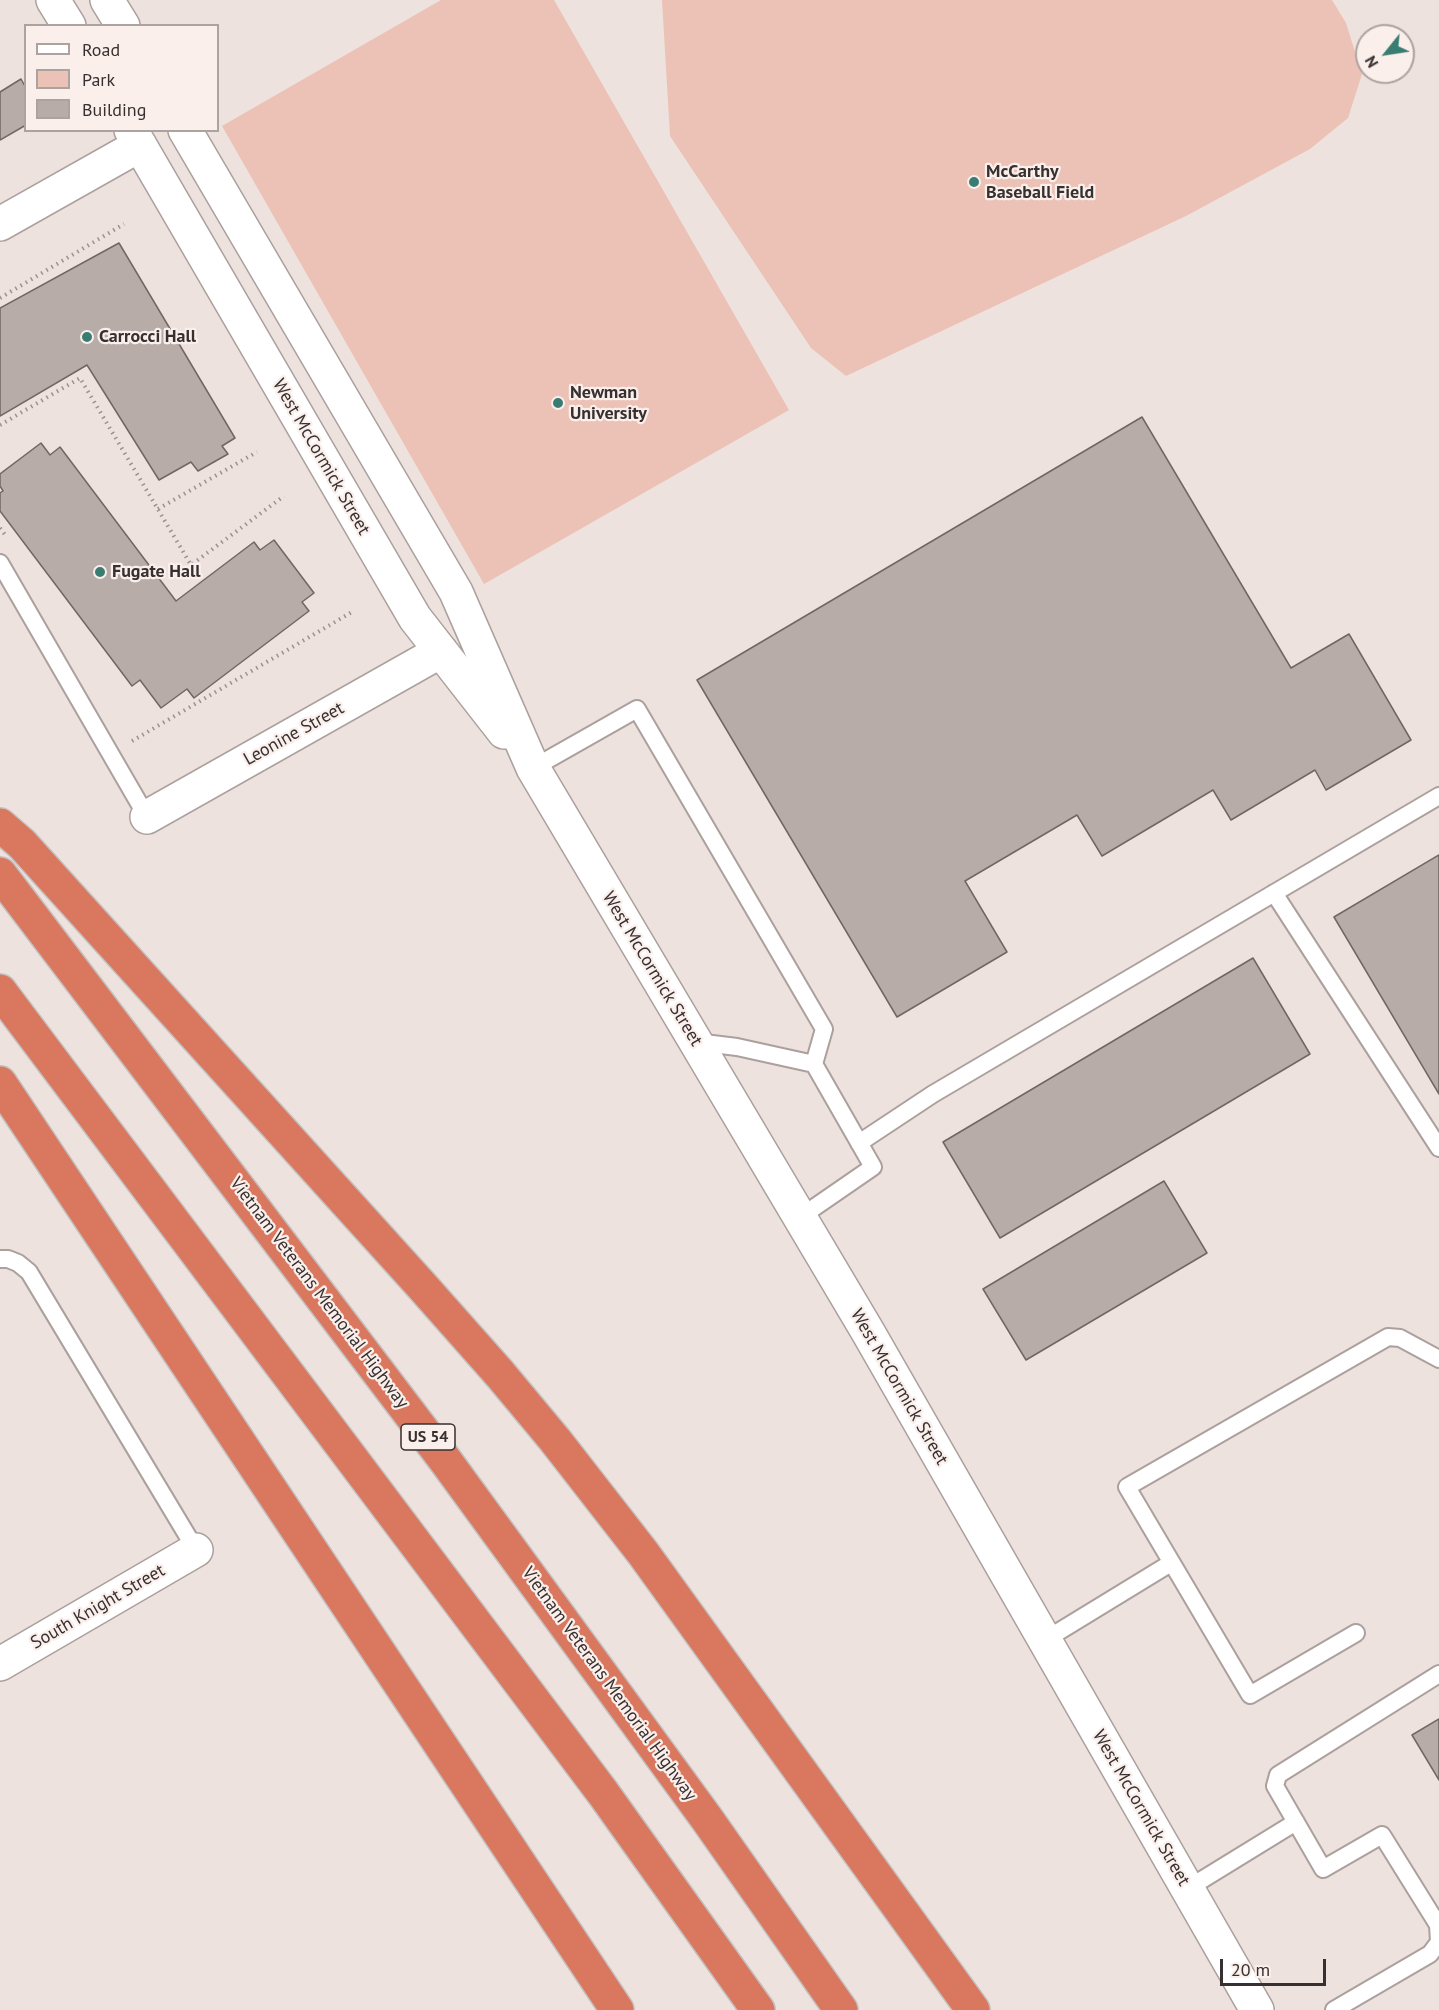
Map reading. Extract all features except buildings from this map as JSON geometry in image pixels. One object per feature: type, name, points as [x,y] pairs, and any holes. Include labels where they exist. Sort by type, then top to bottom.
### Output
[{"type":"highway","points":[[0,825],[22,844],[414,1278],[500,1374],[555,1440],[644,1553],[973,2010]]},
{"type":"highway","name":"Vietnam Veterans Memorial Highway","points":[[0,874],[445,1460],[707,1819],[841,2010]]},
{"type":"highway","points":[[0,991],[589,1774],[758,2010]]},
{"type":"highway","points":[[0,1083],[617,2010]]},
{"type":"street","points":[[53,0],[68,24]]},
{"type":"street","points":[[107,0],[122,24]]},
{"type":"street","name":"West McCormick Street","points":[[185,132],[456,592],[533,768],[798,1218],[868,1332],[1257,2010]]},
{"type":"street","points":[[0,224],[136,138]]},
{"type":"street","name":"West McCormick Street","points":[[136,138],[415,618],[533,768]]},
{"type":"street","name":"Leonine Street","points":[[147,817],[441,651]]},
{"type":"street","name":"South Knight Street","points":[[0,1664],[196,1550]]},
{"type":"lane","points":[[0,563],[147,817]]},
{"type":"lane","points":[[533,768],[637,709],[824,1029],[814,1064],[873,1167],[798,1218]]},
{"type":"lane","points":[[859,1143],[933,1094],[1439,796]]},
{"type":"lane","points":[[1274,893],[1439,1148]]},
{"type":"lane","points":[[694,1041],[737,1047],[814,1064]]},
{"type":"lane","points":[[0,1259],[18,1263],[29,1272],[196,1550]]},
{"type":"lane","points":[[1356,1633],[1250,1695],[1127,1487],[1388,1337],[1400,1338],[1439,1359]]},
{"type":"lane","points":[[1045,1640],[1171,1563]]},
{"type":"lane","points":[[1334,2010],[1430,1954],[1439,1942],[1437,1925],[1382,1835],[1323,1869],[1275,1786],[1278,1775],[1439,1674]]},
{"type":"lane","points":[[1187,1889],[1296,1822]]},
{"type":"path","points":[[0,298],[124,224]]},
{"type":"path","points":[[0,425],[80,378],[190,565],[284,496]]},
{"type":"path","points":[[158,509],[258,452]]},
{"type":"path","points":[[0,528],[7,537]]},
{"type":"path","points":[[131,741],[352,612]]},
{"type":"green space","points":[[441,0],[554,0],[789,410],[484,584],[222,126]]},
{"type":"green space","name":"McCarthy Baseball Field","points":[[662,0],[1332,0],[1346,23],[1355,52],[1355,84],[1359,84],[1348,118],[1310,149],[1186,216],[846,376],[811,348],[670,136]]},
{"type":"place","name":"McCarthy Baseball Field","points":[[974,182]]},
{"type":"place","name":"Carrocci Hall","points":[[87,337]]},
{"type":"place","name":"Newman University","points":[[558,403]]},
{"type":"place","name":"Fugate Hall","points":[[100,572]]}]
